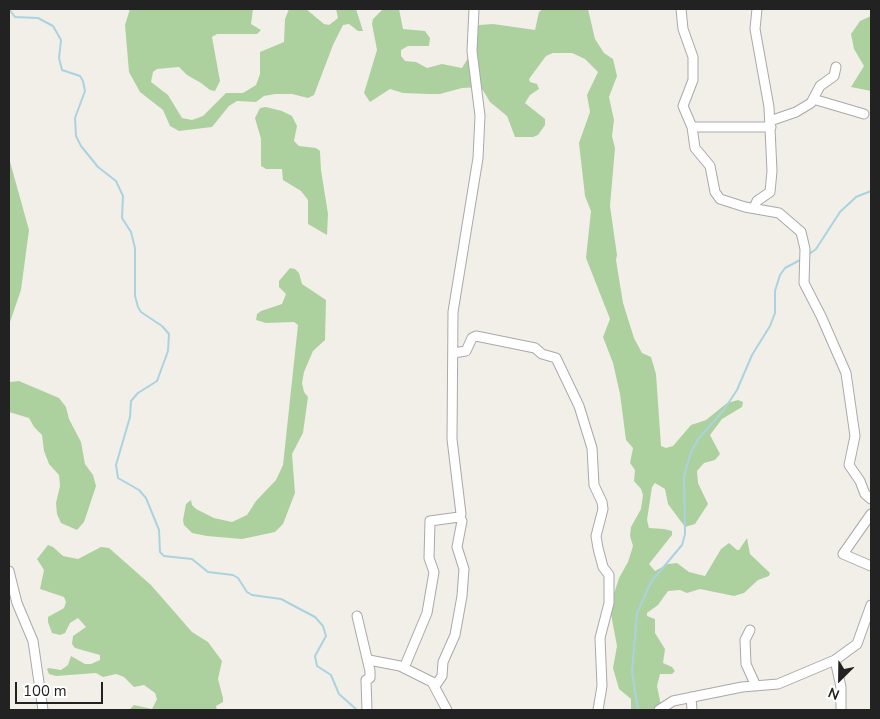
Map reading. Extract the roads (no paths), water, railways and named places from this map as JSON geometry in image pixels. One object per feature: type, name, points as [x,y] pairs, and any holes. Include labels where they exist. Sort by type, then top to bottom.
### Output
[{"type":"street","points":[[435,686],[442,676],[443,662],[455,635],[462,596],[464,569],[457,547],[462,520],[460,517],[452,439],[453,307],[478,158],[480,116],[472,52],[474,9]]},
{"type":"street","points":[[681,9],[683,30],[693,57],[692,85],[684,103],[685,112],[692,127],[696,148],[712,168],[713,184],[718,197],[730,204],[779,213],[791,221],[801,232],[805,249],[804,284],[821,316],[846,373],[855,436],[849,465],[860,481],[865,494],[871,499]]},
{"type":"street","points":[[754,208],[757,201],[768,195],[771,190],[771,124],[755,29],[757,9]]},
{"type":"street","points":[[692,127],[771,124],[796,112],[813,99],[820,86],[834,76],[836,67]]},
{"type":"street","points":[[813,99],[864,114]]},
{"type":"street","points":[[453,353],[466,351],[472,338],[476,336],[535,348],[542,354],[556,358],[579,406],[593,453],[594,485],[602,502],[603,509],[596,540],[602,567],[609,574],[610,583],[609,603],[600,638],[602,686],[598,710]]},
{"type":"street","points":[[871,514],[843,554],[871,566]]},
{"type":"street","points":[[404,668],[427,613],[434,572],[430,559],[429,522],[431,520],[460,517]]},
{"type":"street","points":[[9,571],[17,603],[33,641],[43,710]]},
{"type":"street","points":[[659,710],[672,701],[756,686],[778,684],[835,660],[857,644],[871,605]]},
{"type":"street","points":[[358,616],[369,660],[370,677],[366,680],[367,710]]},
{"type":"street","points":[[750,630],[744,640],[746,664],[756,686]]},
{"type":"street","points":[[369,660],[404,668],[432,682],[447,710]]},
{"type":"street","points":[[835,660],[841,687],[842,710]]},
{"type":"street","points":[[691,697],[692,710]]},
{"type":"waterway","points":[[9,9],[15,17],[38,18],[53,26],[61,40],[59,58],[62,70],[80,76],[83,81],[85,91],[75,118],[76,136],[81,146],[98,167],[116,181],[123,196],[122,218],[131,232],[135,248],[135,296],[138,307],[141,312],[162,326],[169,334],[168,351],[157,381],[138,393],[131,401],[130,417],[116,465],[118,478],[139,490],[146,498],[159,530],[160,552],[164,556],[192,559],[208,572],[233,575],[238,578],[247,592],[252,595],[281,599],[315,617],[323,626],[326,636],[315,656],[317,666],[331,675],[339,694],[357,710]]},
{"type":"waterway","points":[[808,255],[816,249],[840,212],[856,197],[871,191]]},
{"type":"waterway","points":[[638,710],[632,672],[637,613],[651,582],[682,545],[685,534],[684,476],[691,452],[699,438],[723,411],[737,390],[752,355],[770,326],[775,313],[775,291],[780,275],[785,268],[802,259]]}]
